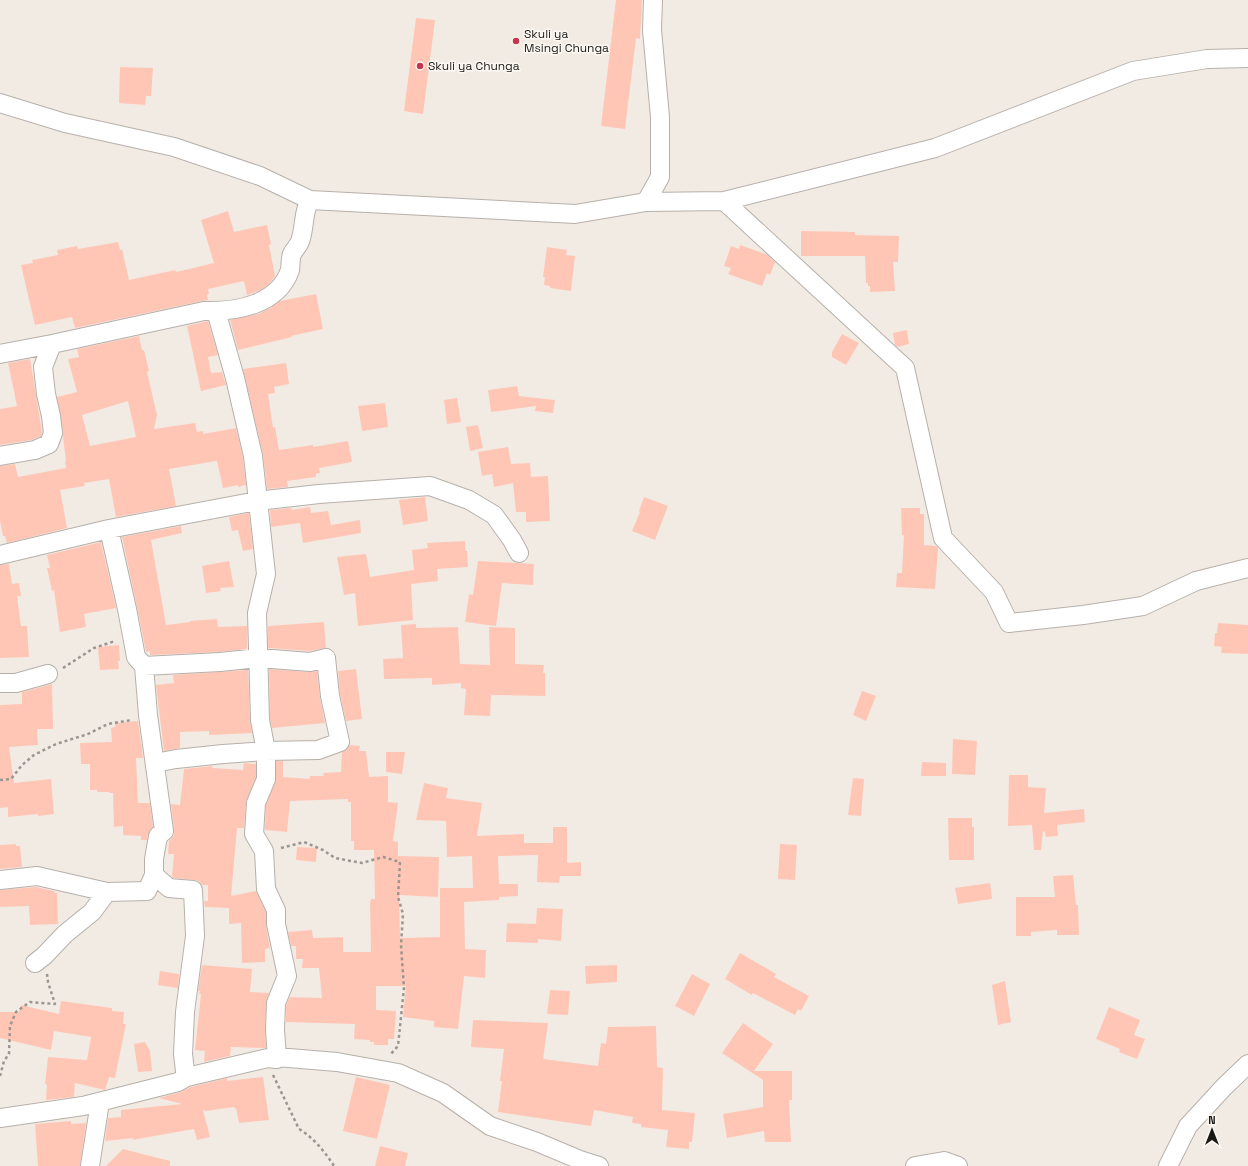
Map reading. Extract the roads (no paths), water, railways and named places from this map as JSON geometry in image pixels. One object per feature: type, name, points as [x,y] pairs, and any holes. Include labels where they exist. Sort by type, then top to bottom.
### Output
[{"type":"street","points":[[646,202],[660,177],[660,116],[652,30],[653,0]]},
{"type":"street","points":[[0,103],[65,123],[174,147],[260,176],[310,200],[575,214],[646,202],[724,201],[935,148],[1133,71],[1207,59],[1248,58]]},
{"type":"street","points":[[0,354],[204,310],[216,311],[248,307],[275,293],[281,286],[290,270],[292,255],[300,245],[304,228],[306,207],[310,200]]},
{"type":"street","points":[[724,201],[905,368],[943,538],[994,592],[1009,623],[1083,615],[1144,606],[1196,581],[1248,568]]},
{"type":"street","points":[[216,311],[234,378],[252,456],[266,574],[257,613],[260,720],[266,751],[266,780],[256,803],[254,834],[264,851],[266,889],[276,910],[276,924],[287,976],[276,1003],[275,1030],[277,1058]]},
{"type":"street","points":[[0,456],[35,450],[49,444],[53,433],[43,368],[52,344]]},
{"type":"street","points":[[0,555],[109,529],[258,501],[318,494],[430,486],[469,500],[494,515],[512,540],[519,553]]},
{"type":"street","points":[[0,880],[37,876],[107,892],[147,891],[154,875],[154,859],[158,836],[164,831],[148,715],[144,666],[136,657],[109,529]]},
{"type":"street","points":[[144,666],[220,662],[259,658],[310,662],[326,658],[328,685],[340,742],[318,750],[266,751],[210,755],[155,763]]},
{"type":"street","points":[[0,683],[16,683],[48,674]]},
{"type":"street","points":[[154,875],[168,888],[193,890],[195,936],[185,1012],[183,1054],[187,1076]]},
{"type":"street","points":[[40,960],[65,934],[92,912],[107,892]]},
{"type":"street","points":[[0,1118],[100,1102],[178,1082],[187,1076],[268,1058],[337,1062],[398,1073],[443,1093],[490,1126],[599,1166]]},
{"type":"street","points":[[1168,1166],[1188,1126],[1224,1087],[1248,1064]]},
{"type":"street","points":[[90,1166],[100,1102]]},
{"type":"street","points":[[915,1166],[944,1161],[958,1166]]},
{"type":"place","name":"Skuli ya Msingi Chunga","points":[[516,41]]},
{"type":"place","name":"Skuli ya Chunga","points":[[420,66]]}]
